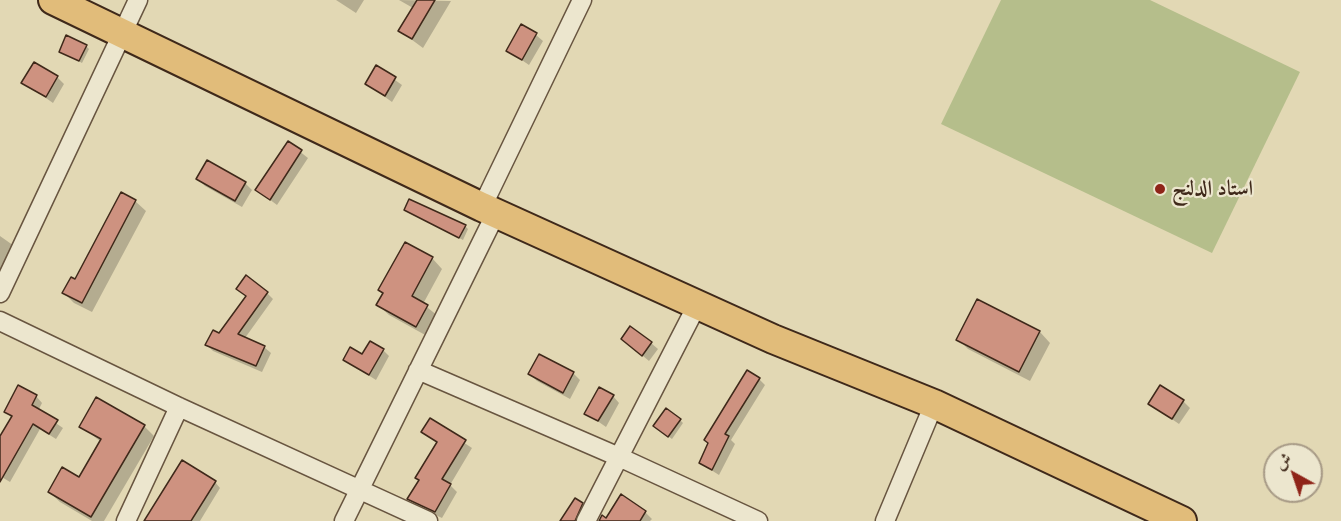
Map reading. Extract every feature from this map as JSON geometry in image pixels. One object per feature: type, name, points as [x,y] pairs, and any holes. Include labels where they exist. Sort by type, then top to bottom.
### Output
[{"type":"main road","points":[[53,0],[489,210],[773,339],[934,404],[1182,521]]},
{"type":"street","points":[[0,293],[138,0]]},
{"type":"street","points":[[344,521],[418,370],[578,1]]},
{"type":"street","points":[[586,521],[697,305]]},
{"type":"street","points":[[0,321],[179,407],[428,521]]},
{"type":"street","points":[[418,370],[619,457],[758,521]]},
{"type":"street","points":[[885,521],[934,404]]},
{"type":"street","points":[[126,521],[179,407]]},
{"type":"green space","name":"استاد الدلنج","points":[[1001,0],[1150,0],[1300,72],[1212,253],[941,124]]},
{"type":"building","points":[[417,0],[435,0],[412,39],[398,31]]},
{"type":"building","points":[[521,24],[537,33],[522,60],[506,51]]},
{"type":"building","points":[[66,35],[87,45],[79,61],[59,52]]},
{"type":"building","points":[[34,62],[58,76],[46,97],[21,83]]},
{"type":"building","points":[[376,65],[396,77],[385,96],[365,84]]},
{"type":"building","points":[[288,141],[302,150],[270,200],[255,190]]},
{"type":"building","points":[[207,160],[246,182],[235,201],[196,179]]},
{"type":"building","points":[[121,192],[136,200],[82,303],[62,293],[71,277],[75,279]]},
{"type":"building","points":[[409,199],[466,225],[459,238],[404,210]]},
{"type":"building","points":[[405,242],[433,257],[412,296],[428,305],[416,327],[376,305],[383,293],[378,290]]},
{"type":"building","points":[[246,275],[268,292],[238,334],[265,346],[256,366],[205,345],[213,330],[219,333],[246,296],[236,289]]},
{"type":"building","points":[[977,299],[1040,331],[1019,372],[956,340]]},
{"type":"building","points":[[630,326],[652,342],[642,356],[621,339]]},
{"type":"building","points":[[370,341],[384,349],[369,375],[343,360],[350,347],[362,354]]},
{"type":"building","points":[[539,354],[574,372],[563,393],[528,374]]},
{"type":"building","points":[[747,370],[760,378],[725,434],[729,436],[712,470],[699,463],[708,443],[704,440]]},
{"type":"building","points":[[18,385],[37,395],[32,405],[58,420],[49,434],[33,424],[0,482],[0,436],[12,416],[4,412]]},
{"type":"building","points":[[1160,385],[1184,400],[1172,419],[1148,404]]},
{"type":"building","points":[[599,387],[614,395],[598,421],[584,414]]},
{"type":"building","points":[[96,397],[145,425],[91,517],[48,492],[62,467],[79,477],[101,439],[79,427]]},
{"type":"building","points":[[666,408],[681,419],[668,437],[653,426]]},
{"type":"building","points":[[430,418],[466,440],[442,479],[451,484],[435,512],[407,499],[419,480],[415,478],[437,442],[421,432]]},
{"type":"building","points":[[182,460],[216,481],[191,521],[144,521]]},
{"type":"building","points":[[621,494],[646,511],[640,521],[599,521],[602,515],[606,518]]},
{"type":"building","points":[[575,498],[583,503],[575,521],[560,521]]},
{"type":"place","name":"استاد الدلنج","points":[[1160,189]]}]
